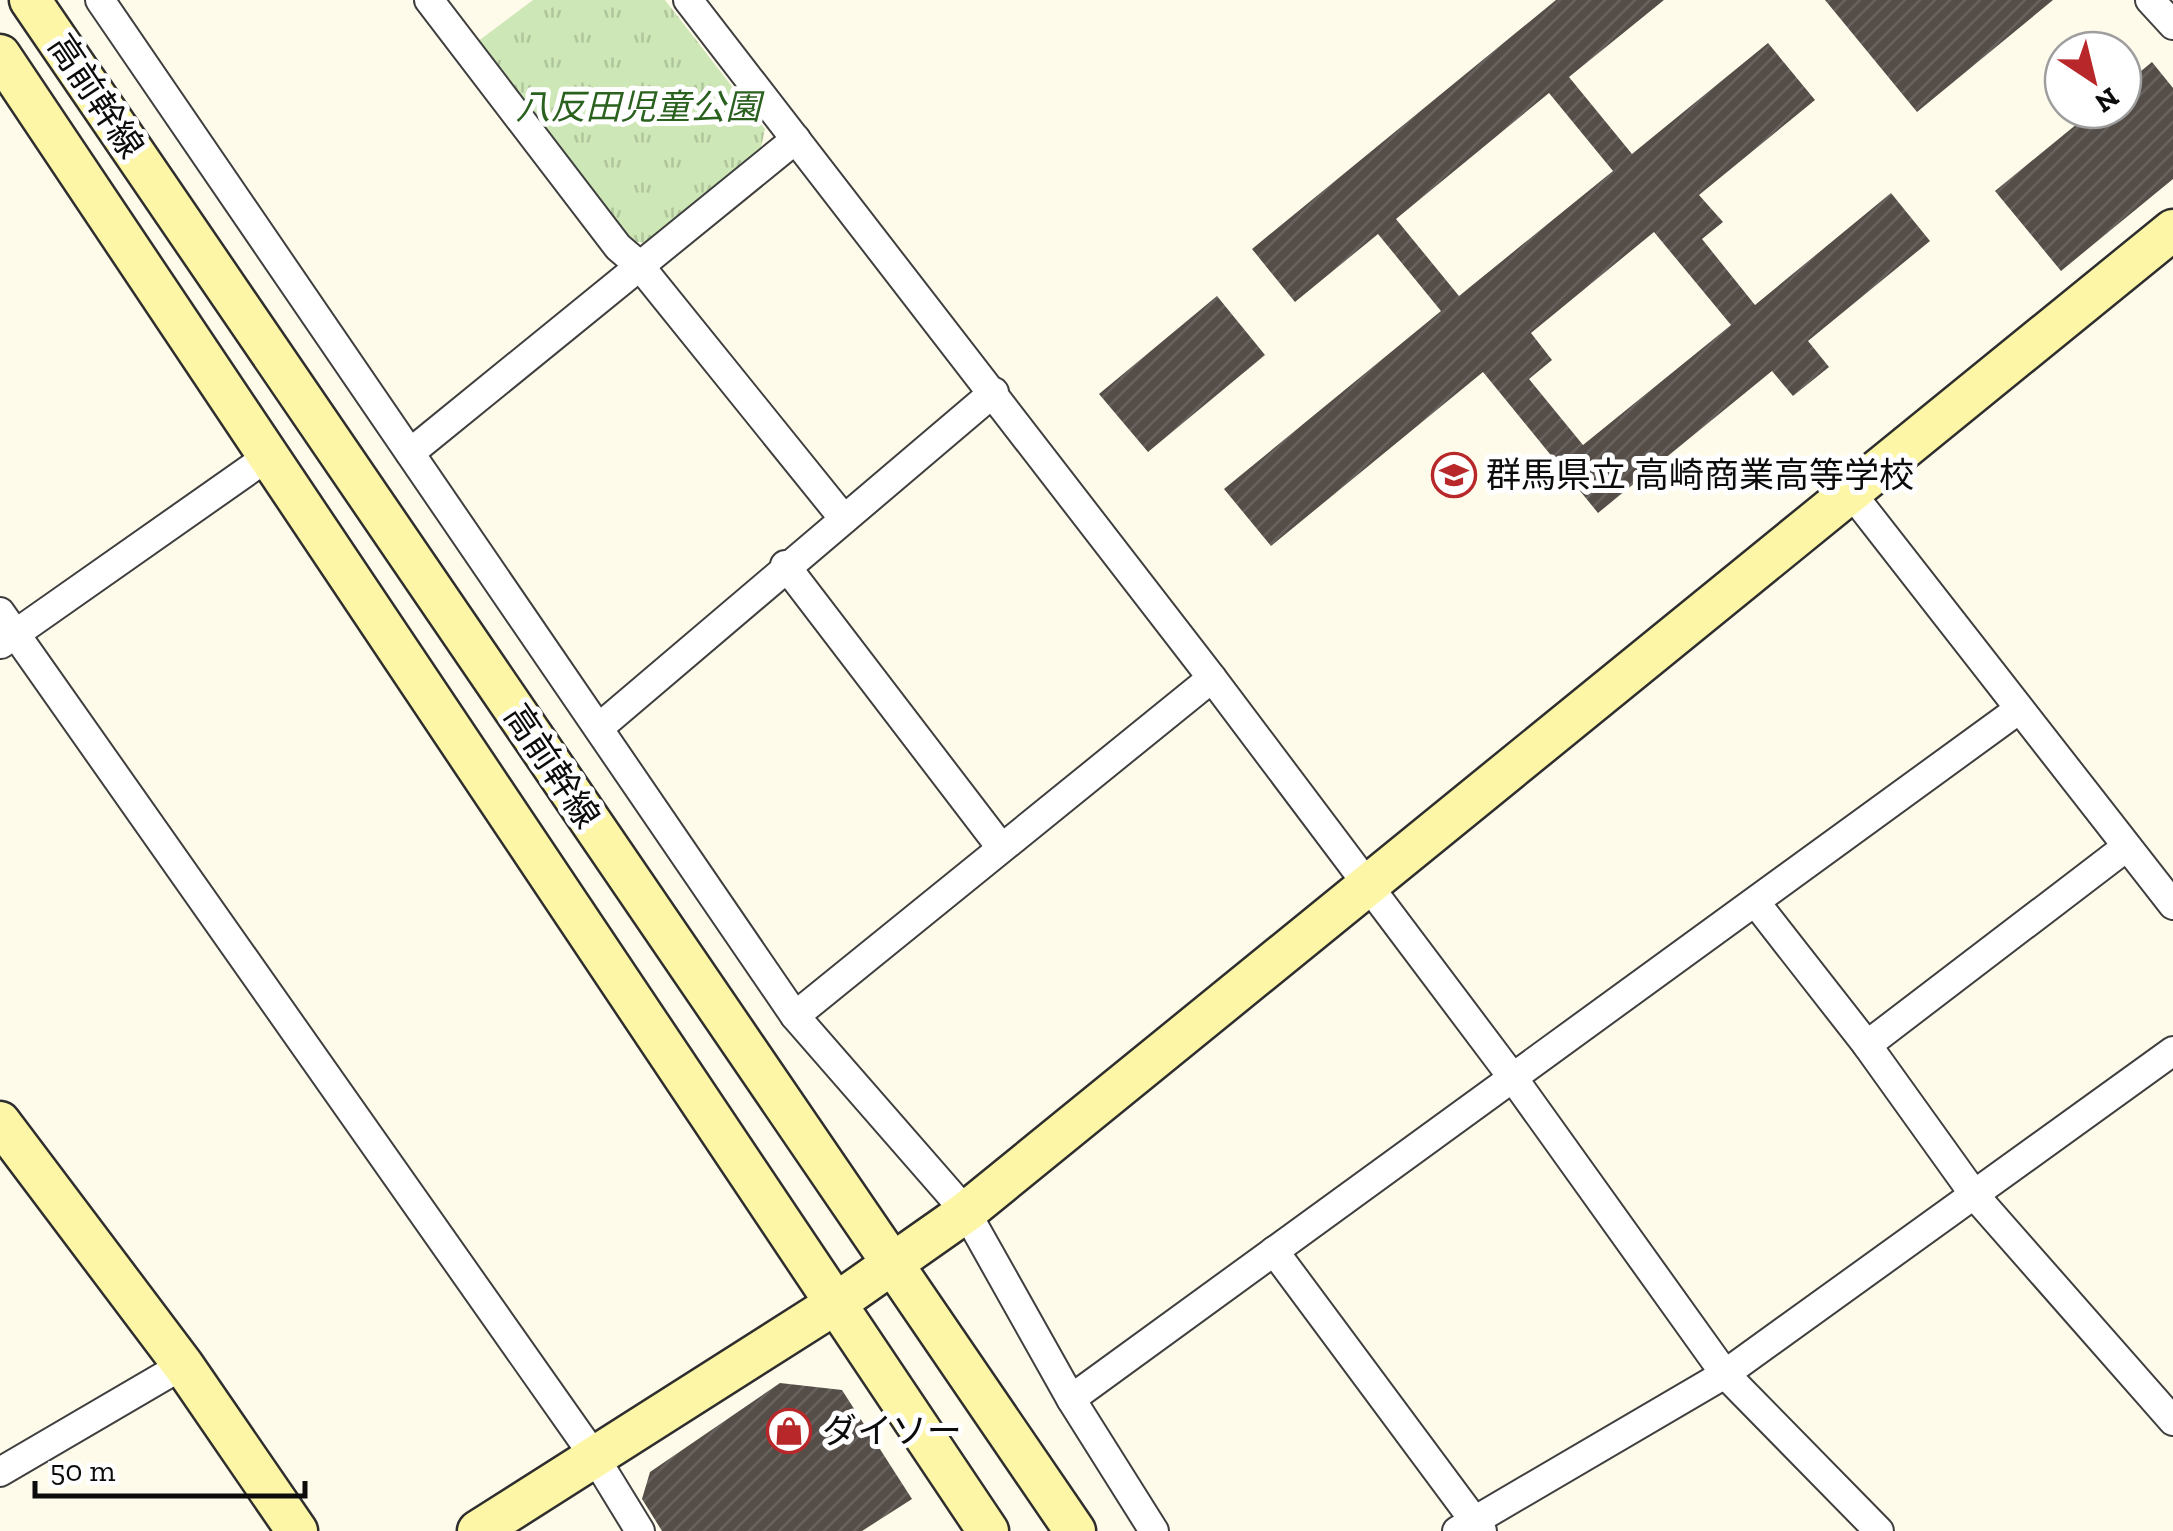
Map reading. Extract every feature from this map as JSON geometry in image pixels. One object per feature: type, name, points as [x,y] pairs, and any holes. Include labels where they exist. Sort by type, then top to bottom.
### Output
[{"type":"street","name":"高前幹線","points":[[30,0],[1075,1531]]},
{"type":"street","points":[[100,0],[601,726],[795,1016],[966,1212],[1071,1400],[1154,1531]]},
{"type":"street","points":[[428,0],[618,246],[639,265],[844,519]]},
{"type":"street","points":[[688,0],[1212,678],[1513,1078],[1725,1374],[1879,1531]]},
{"type":"street","points":[[2150,0],[2173,25]]},
{"type":"street","name":"高前幹線","points":[[0,55],[988,1531]]},
{"type":"street","points":[[410,453],[796,140]]},
{"type":"street","points":[[478,1531],[835,1304],[966,1212],[2173,230]]},
{"type":"street","points":[[601,726],[785,565],[994,392]]},
{"type":"street","points":[[270,455],[5,630],[594,1456],[640,1531]]},
{"type":"street","points":[[1852,494],[2173,905]]},
{"type":"street","points":[[785,565],[1000,846]]},
{"type":"street","points":[[795,1016],[1212,678]]},
{"type":"street","points":[[1071,1400],[2018,710]]},
{"type":"street","points":[[1867,1045],[2125,848]]},
{"type":"street","points":[[1756,903],[1867,1045],[1976,1196],[2173,1422]]},
{"type":"street","points":[[1274,1251],[1471,1528],[1725,1374],[2173,1051]]},
{"type":"street","points":[[0,1122],[183,1365],[296,1531]]},
{"type":"street","points":[[0,1472],[183,1365]]},
{"type":"green space","name":"八反田児童公園","points":[[533,0],[665,0],[765,129],[761,148],[645,243],[631,241],[477,42]]},
{"type":"building","points":[[1556,0],[1664,0],[1569,77],[1632,154],[1768,43],[1815,100],[1699,195],[1723,222],[1702,239],[1755,305],[1891,193],[1930,241],[1808,341],[1829,367],[1793,396],[1772,371],[1598,513],[1483,372],[1271,546],[1224,489],[1441,311],[1378,234],[1295,302],[1252,249]],"holes":[[[1549,93],[1613,171],[1459,296],[1396,219]],[[1654,232],[1731,325],[1583,445],[1529,379],[1552,360],[1531,333]]]},
{"type":"building","points":[[1825,0],[2053,0],[1917,112]]},
{"type":"building","points":[[2152,62],[2173,88],[2173,179],[2061,271],[1995,191],[2070,130],[2143,130],[2143,69]]},
{"type":"building","points":[[1217,296],[1265,355],[1148,452],[1099,394]]},
{"type":"building","name":"ダイソー","points":[[780,1383],[842,1390],[912,1499],[862,1531],[662,1531],[642,1499],[650,1472]]},
{"type":"place","name":"群馬県立 高崎商業高等学校","points":[[1454,475]]},
{"type":"place","name":"ダイソー","points":[[789,1431]]}]
